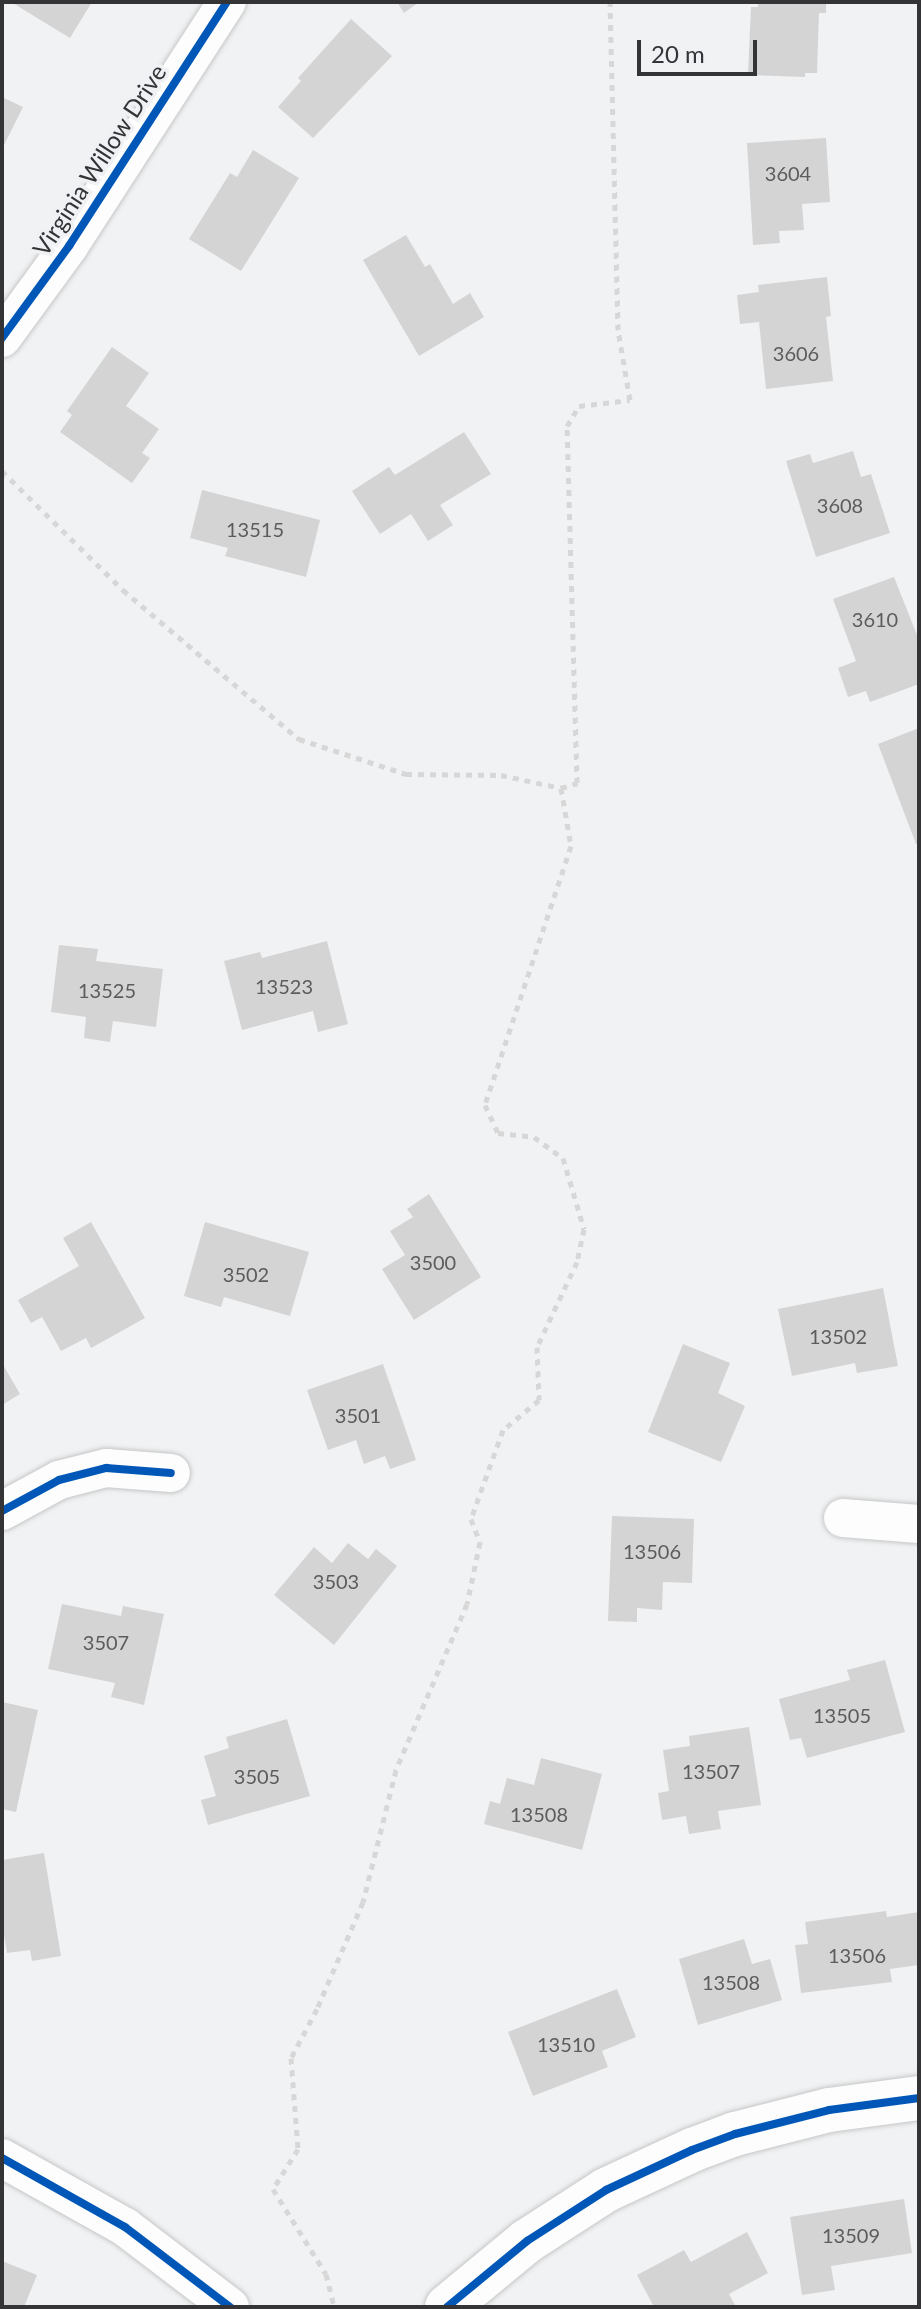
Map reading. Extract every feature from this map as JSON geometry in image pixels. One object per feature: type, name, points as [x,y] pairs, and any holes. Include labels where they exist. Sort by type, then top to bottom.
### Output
[{"type":"street","name":"Virginia Willow Drive","points":[[2,338],[69,246],[227,2]]},
{"type":"street","points":[[2,1511],[59,1480],[106,1468],[171,1473]]},
{"type":"street","points":[[843,1518],[919,1524]]},
{"type":"street","points":[[447,2307],[540,2232],[606,2190],[692,2150],[735,2134],[829,2110],[919,2098]]},
{"type":"street","points":[[2,2158],[125,2227],[230,2307]]},
{"type":"path","points":[[2,471],[123,590],[299,739],[406,774],[501,775],[561,788],[577,783],[567,426],[579,406],[630,400],[618,330],[610,2]]},
{"type":"path","points":[[334,2307],[326,2274],[273,2189],[298,2149],[291,2058],[317,2009],[363,1902],[396,1770],[467,1604],[480,1542],[471,1519],[503,1430],[539,1400],[537,1347],[577,1262],[584,1229],[563,1158],[534,1137],[498,1133],[485,1105],[571,846],[561,788]]},
{"type":"building","points":[[11,2],[92,2],[70,38]]},
{"type":"building","points":[[397,2],[419,2],[404,13]]},
{"type":"building","points":[[758,2],[826,2],[826,13],[819,13],[817,73],[805,73],[805,77],[748,75],[751,7],[758,7]]},
{"type":"building","points":[[351,19],[392,56],[313,138],[278,107],[301,81],[298,78]]},
{"type":"building","points":[[2,97],[23,107],[2,149]]},
{"type":"building","points":[[826,138],[830,202],[802,204],[804,230],[779,231],[780,243],[753,245],[747,143]]},
{"type":"building","points":[[253,150],[299,178],[241,271],[189,239],[230,173],[237,177]]},
{"type":"building","points":[[406,235],[425,267],[430,264],[453,304],[470,293],[484,317],[419,356],[363,260]]},
{"type":"building","points":[[827,277],[831,316],[826,317],[833,381],[766,389],[759,322],[740,324],[737,295],[759,292],[758,285]]},
{"type":"building","points":[[112,347],[149,373],[126,406],[159,429],[142,453],[150,458],[132,483],[60,432],[72,415],[67,411]]},
{"type":"building","points":[[464,432],[491,474],[440,505],[453,525],[428,541],[411,514],[380,534],[352,491],[389,467],[395,475]]},
{"type":"building","points":[[853,451],[861,477],[871,474],[890,533],[816,557],[786,461],[810,454],[813,463]]},
{"type":"building","points":[[202,490],[320,520],[306,577],[225,556],[228,548],[190,538]]},
{"type":"building","points":[[894,577],[919,640],[919,684],[870,702],[866,691],[848,697],[838,668],[856,661],[833,599]]},
{"type":"building","points":[[919,728],[919,843],[916,844],[878,744]]},
{"type":"building","points":[[327,941],[348,1024],[318,1032],[313,1011],[242,1030],[224,961],[260,952],[262,958]]},
{"type":"building","points":[[59,945],[98,949],[96,961],[163,969],[156,1027],[113,1021],[110,1042],[84,1038],[86,1017],[51,1012]]},
{"type":"building","points":[[429,1194],[481,1277],[414,1320],[382,1269],[405,1255],[390,1231],[413,1217],[407,1209]]},
{"type":"building","points":[[91,1222],[145,1318],[91,1348],[86,1338],[61,1351],[42,1317],[31,1323],[18,1300],[79,1266],[63,1238]]},
{"type":"building","points":[[205,1222],[309,1252],[290,1316],[224,1297],[221,1307],[184,1296]]},
{"type":"building","points":[[883,1288],[898,1366],[857,1373],[855,1363],[792,1376],[778,1309]]},
{"type":"building","points":[[683,1344],[730,1363],[718,1393],[745,1406],[721,1462],[648,1432]]},
{"type":"building","points":[[2,1363],[20,1394],[2,1405]]},
{"type":"building","points":[[383,1364],[416,1460],[390,1469],[385,1456],[364,1464],[356,1440],[328,1450],[307,1390]]},
{"type":"building","points":[[612,1516],[694,1519],[692,1583],[663,1582],[662,1610],[637,1608],[637,1622],[608,1621]]},
{"type":"building","points":[[348,1543],[368,1559],[376,1549],[397,1566],[334,1645],[274,1595],[314,1547],[332,1563]]},
{"type":"building","points":[[62,1604],[121,1616],[123,1606],[164,1614],[144,1705],[111,1697],[115,1683],[48,1669]]},
{"type":"building","points":[[885,1660],[905,1732],[807,1758],[801,1738],[790,1740],[779,1699],[850,1680],[847,1670]]},
{"type":"building","points":[[2,1702],[38,1710],[16,1812],[2,1809]]},
{"type":"building","points":[[287,1719],[310,1796],[208,1825],[201,1800],[216,1796],[204,1756],[229,1748],[226,1737]]},
{"type":"building","points":[[749,1727],[761,1805],[718,1811],[721,1829],[689,1834],[686,1816],[662,1820],[658,1793],[669,1791],[663,1750],[690,1746],[689,1736]]},
{"type":"building","points":[[541,1758],[602,1774],[582,1850],[484,1824],[490,1801],[500,1804],[507,1778],[534,1785]]},
{"type":"building","points":[[44,1853],[61,1956],[32,1961],[30,1950],[7,1953],[2,1923],[2,1860]]},
{"type":"building","points":[[886,1911],[887,1917],[919,1912],[919,1965],[890,1969],[892,1982],[801,1993],[795,1945],[808,1944],[805,1922]]},
{"type":"building","points":[[744,1939],[752,1964],[770,1959],[782,2000],[698,2025],[679,1959]]},
{"type":"building","points":[[617,1989],[636,2037],[602,2051],[608,2067],[533,2096],[508,2032]]},
{"type":"building","points":[[904,2199],[912,2253],[831,2266],[835,2290],[802,2295],[790,2217]]},
{"type":"building","points":[[747,2232],[768,2273],[729,2294],[736,2307],[654,2307],[637,2275],[684,2250],[691,2262]]},
{"type":"building","points":[[2,2261],[37,2275],[24,2307],[2,2307]]},
{"type":"cycle path","points":[[2,338],[69,246],[227,2]]},
{"type":"cycle path","points":[[2,1511],[59,1480],[106,1468],[171,1473]]},
{"type":"cycle path","points":[[447,2307],[527,2241],[606,2190],[692,2150],[735,2134],[829,2110],[919,2098]]},
{"type":"cycle path","points":[[2,2158],[125,2227],[230,2307]]}]
